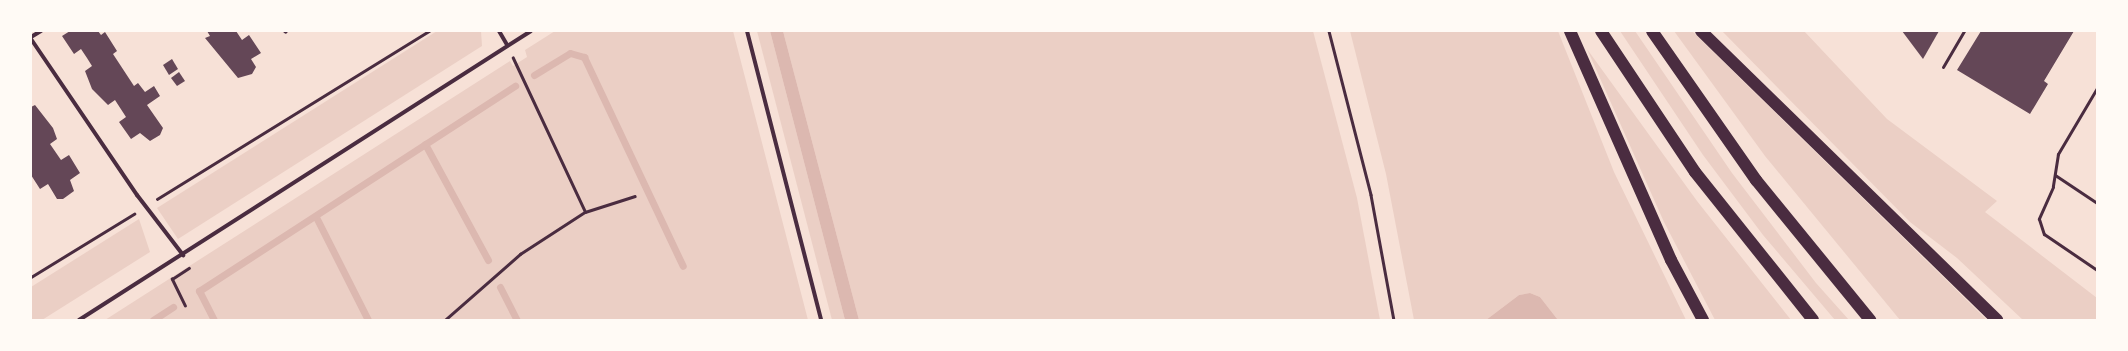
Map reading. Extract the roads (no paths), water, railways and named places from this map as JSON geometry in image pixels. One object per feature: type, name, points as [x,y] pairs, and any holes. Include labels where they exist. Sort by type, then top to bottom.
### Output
[{"type":"highway","points":[[1570,31],[1671,260],[1703,320]]},
{"type":"highway","points":[[1601,31],[1695,172],[1813,320]]},
{"type":"highway","points":[[1652,31],[1756,180],[1870,320]]},
{"type":"highway","points":[[1701,31],[1997,320]]},
{"type":"street","points":[[40,31],[31,38],[147,206],[183,255]]},
{"type":"street","points":[[499,31],[507,45]]},
{"type":"street","points":[[79,320],[183,255],[507,45],[531,31]]},
{"type":"street","points":[[747,31],[821,320]]},
{"type":"lane","points":[[1942,67],[1964,31]]},
{"type":"lane","points":[[2097,88],[2058,154],[2055,175],[2042,210],[2040,228],[2057,245],[2097,270]]},
{"type":"lane","points":[[2055,175],[2097,203]]},
{"type":"waterway","points":[[534,75],[570,53],[584,57],[683,266]]},
{"type":"waterway","points":[[214,320],[199,291],[515,86]]},
{"type":"waterway","points":[[425,144],[488,260]]},
{"type":"waterway","points":[[316,217],[368,320]]},
{"type":"waterway","points":[[500,287],[517,320]]},
{"type":"waterway","points":[[153,320],[173,307]]}]
